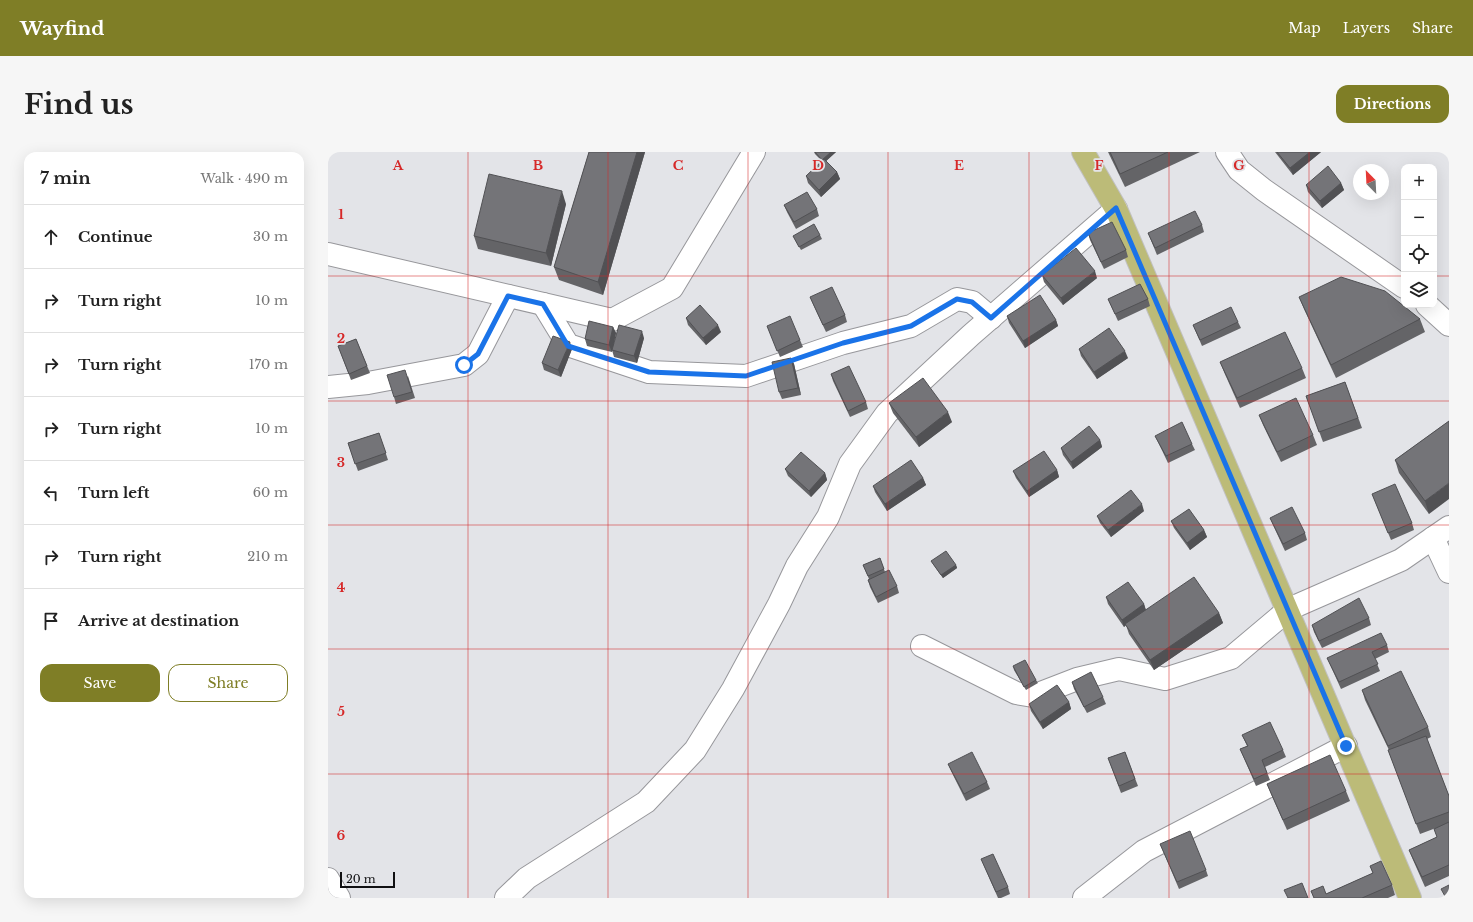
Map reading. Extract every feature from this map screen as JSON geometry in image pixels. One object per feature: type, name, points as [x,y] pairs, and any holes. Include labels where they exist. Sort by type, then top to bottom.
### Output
[{"type":"main road","points":[[1083,152],[1116,208],[1289,609],[1410,898]]},
{"type":"street","points":[[328,254],[612,320],[672,288],[754,152]]},
{"type":"street","points":[[1227,152],[1239,170],[1264,190],[1401,285]]},
{"type":"street","points":[[506,898],[527,878],[646,802],[695,750],[733,689],[779,604],[797,566],[828,517],[850,464],[887,413],[991,318],[1116,208]]},
{"type":"street","points":[[328,387],[368,383],[464,365],[478,354],[508,296]]},
{"type":"street","points":[[543,304],[568,346],[649,372],[746,376],[843,343],[911,326],[957,299],[972,302],[991,318]]},
{"type":"street","points":[[1430,308],[1449,324]]},
{"type":"street","points":[[922,646],[1016,693],[1033,696],[1077,679],[1119,669],[1165,679],[1231,658],[1289,609],[1401,560],[1441,533],[1449,572]]},
{"type":"street","points":[[1084,898],[1144,851],[1346,746]]},
{"type":"street","points":[[328,879],[339,898]]},
{"type":"building","points":[[589,152],[637,152],[598,282],[554,267]]},
{"type":"building","points":[[815,152],[831,152],[822,160]]},
{"type":"building","points":[[1110,152],[1168,152],[1120,174]]},
{"type":"building","points":[[1277,152],[1310,152],[1290,168]]},
{"type":"building","points":[[824,159],[837,172],[819,190],[806,176]]},
{"type":"building","points":[[1328,166],[1341,183],[1320,201],[1306,185]]},
{"type":"building","points":[[489,174],[562,191],[546,253],[474,236]]},
{"type":"building","points":[[807,192],[817,209],[794,222],[784,205]]},
{"type":"building","points":[[1195,211],[1202,225],[1155,248],[1148,233]]},
{"type":"building","points":[[1112,222],[1126,250],[1101,262],[1088,233]]},
{"type":"building","points":[[814,224],[820,235],[799,247],[793,236]]},
{"type":"building","points":[[1076,248],[1095,271],[1061,298],[1042,275]]},
{"type":"building","points":[[1341,277],[1385,291],[1401,304],[1401,308],[1406,308],[1420,319],[1331,365],[1299,297]]},
{"type":"building","points":[[1140,284],[1148,299],[1115,314],[1108,299]]},
{"type":"building","points":[[832,287],[845,315],[823,325],[810,297]]},
{"type":"building","points":[[1040,295],[1056,320],[1023,341],[1007,316]]},
{"type":"building","points":[[700,305],[718,325],[703,338],[686,318]]},
{"type":"building","points":[[1231,307],[1238,322],[1200,340],[1193,325]]},
{"type":"building","points":[[790,316],[800,340],[777,351],[767,326]]},
{"type":"building","points":[[589,321],[613,327],[609,345],[585,339]]},
{"type":"building","points":[[619,325],[642,331],[634,356],[612,350]]},
{"type":"building","points":[[1109,328],[1125,351],[1094,372],[1079,349]]},
{"type":"building","points":[[1285,332],[1302,368],[1237,398],[1220,362]]},
{"type":"building","points":[[553,336],[570,342],[558,370],[542,363]]},
{"type":"building","points":[[356,339],[367,366],[349,374],[338,346]]},
{"type":"building","points":[[791,358],[798,388],[779,392],[772,362]]},
{"type":"building","points":[[849,366],[866,402],[848,411],[831,374]]},
{"type":"building","points":[[405,370],[412,392],[394,397],[387,375]]},
{"type":"building","points":[[923,378],[948,412],[916,437],[889,403]]},
{"type":"building","points":[[1345,382],[1358,418],[1319,432],[1306,396]]},
{"type":"building","points":[[1296,398],[1313,435],[1277,452],[1259,415]]},
{"type":"building","points":[[1449,421],[1449,483],[1425,501],[1395,460]]},
{"type":"building","points":[[1182,422],[1192,444],[1166,456],[1155,436]]},
{"type":"building","points":[[1089,426],[1100,440],[1071,462],[1061,448]]},
{"type":"building","points":[[379,433],[386,453],[355,464],[348,443]]},
{"type":"building","points":[[1044,451],[1057,470],[1027,491],[1013,471]]},
{"type":"building","points":[[801,452],[825,473],[809,491],[785,469]]},
{"type":"building","points":[[911,460],[923,478],[885,504],[873,486]]},
{"type":"building","points":[[1395,484],[1412,523],[1388,533],[1372,494]]},
{"type":"building","points":[[1131,490],[1142,504],[1108,530],[1097,516]]},
{"type":"building","points":[[1292,507],[1305,533],[1283,544],[1270,518]]},
{"type":"building","points":[[1189,509],[1204,530],[1187,543],[1171,521]]},
{"type":"building","points":[[946,551],[956,565],[941,575],[931,561]]},
{"type":"building","points":[[880,558],[884,569],[868,576],[863,565]]},
{"type":"building","points":[[889,570],[897,586],[876,597],[868,580]]},
{"type":"building","points":[[1194,577],[1219,613],[1150,660],[1125,624]]},
{"type":"building","points":[[1128,582],[1144,604],[1122,620],[1106,597]]},
{"type":"building","points":[[1359,598],[1369,618],[1319,641],[1312,625]]},
{"type":"building","points":[[1381,633],[1387,645],[1372,652],[1378,664],[1339,682],[1327,658]]},
{"type":"building","points":[[1025,660],[1036,680],[1024,687],[1013,666]]},
{"type":"building","points":[[1401,671],[1428,727],[1388,746],[1362,690]]},
{"type":"building","points":[[1091,672],[1103,697],[1084,707],[1072,682]]},
{"type":"building","points":[[1057,685],[1069,702],[1040,722],[1029,704]]},
{"type":"building","points":[[1270,722],[1283,750],[1262,760],[1267,773],[1254,779],[1240,749],[1248,746],[1242,735]]},
{"type":"building","points":[[1426,736],[1449,796],[1449,812],[1416,824],[1388,750]]},
{"type":"building","points":[[972,752],[987,782],[964,794],[948,764]]},
{"type":"building","points":[[1125,752],[1135,779],[1119,786],[1108,758]]},
{"type":"building","points":[[1330,755],[1346,791],[1283,820],[1267,784]]},
{"type":"building","points":[[1449,822],[1449,865],[1422,877],[1409,850],[1437,837],[1434,829]]},
{"type":"building","points":[[1190,831],[1206,870],[1177,882],[1160,844]]},
{"type":"building","points":[[993,854],[1008,887],[996,892],[981,859]]},
{"type":"building","points":[[1381,861],[1392,885],[1362,898],[1314,898],[1311,891],[1323,886],[1326,894],[1373,873],[1370,866]]},
{"type":"building","points":[[1302,883],[1308,898],[1288,898],[1284,890]]},
{"type":"building","points":[[1449,885],[1449,898],[1446,898],[1441,889]]},
{"type":"route","points":[[464,365],[478,354],[508,296],[543,304],[568,346],[649,372],[746,376],[843,343],[911,326],[957,299],[972,302],[991,318],[1116,208],[1289,609],[1346,746]]}]
